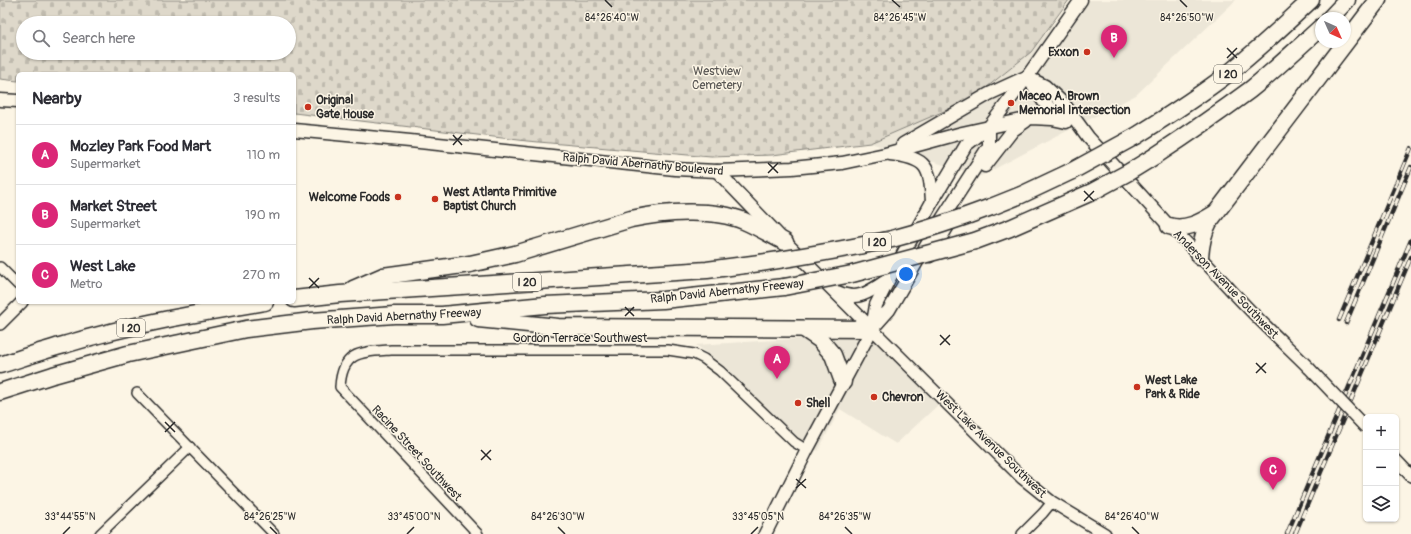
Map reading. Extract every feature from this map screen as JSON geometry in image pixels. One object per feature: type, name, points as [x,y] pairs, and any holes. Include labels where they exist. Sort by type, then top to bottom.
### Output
[{"type":"highway","name":"Ralph David Abernathy Freeway","points":[[296,299],[340,294],[707,270],[839,250],[894,238],[964,217],[1021,195],[1072,171],[1136,136],[1178,110],[1228,74],[1281,29],[1310,0]]},
{"type":"highway","points":[[1336,12],[1347,0]]},
{"type":"highway","points":[[1200,257],[1204,230],[1215,213],[1378,0]]},
{"type":"highway","name":"Ralph David Abernathy Freeway","points":[[0,392],[52,375],[128,354],[246,329],[312,321],[394,315],[442,315],[545,305],[663,300],[784,286],[852,274],[975,241],[1010,228],[1092,192],[1129,172],[1220,112],[1251,89],[1315,33]]},
{"type":"highway","points":[[340,294],[383,276],[470,264],[515,254],[649,215],[682,213],[721,215],[743,221],[785,242]]},
{"type":"highway","points":[[1169,226],[1188,227],[1203,221],[1215,213]]},
{"type":"highway","name":"I 20","points":[[0,365],[68,343],[123,329],[254,304]]},
{"type":"highway","points":[[442,315],[558,327],[872,329]]},
{"type":"highway","points":[[804,329],[820,340],[833,355],[843,382]]},
{"type":"main road","points":[[872,329],[876,305],[889,279],[966,145],[989,127],[1027,77],[1081,0]]},
{"type":"main road","points":[[885,154],[989,94],[1027,77]]},
{"type":"main road","name":"Anderson Avenue Southwest","points":[[1027,77],[1044,102],[1066,122],[1088,137]]},
{"type":"main road","name":"Anderson Avenue Southwest","points":[[1027,77],[1045,86],[1071,114],[1088,137],[1169,226]]},
{"type":"main road","points":[[0,100],[16,101]]},
{"type":"main road","points":[[872,329],[896,314],[986,164],[1013,130],[1031,118]]},
{"type":"main road","name":"Ralph David Abernathy Boulevard","points":[[296,130],[674,169],[717,171],[792,168],[842,163],[885,154],[960,133],[1031,118],[1052,119],[1066,122]]},
{"type":"main road","points":[[766,534],[807,450],[872,329],[889,310],[940,222],[989,146],[989,127]]},
{"type":"main road","points":[[885,154],[907,156],[917,160],[925,166],[930,176],[932,202]]},
{"type":"main road","name":"West Lake Avenue Southwest","points":[[717,171],[872,329]]},
{"type":"main road","points":[[835,291],[846,296],[860,296],[872,291],[889,279]]},
{"type":"street","points":[[296,136],[310,132]]},
{"type":"street","name":"Anderson Avenue Southwest","points":[[1169,226],[1363,425]]},
{"type":"street","points":[[0,267],[16,283]]},
{"type":"street","points":[[3,321],[20,304]]},
{"type":"street","name":"West Lake Avenue Southwest","points":[[872,329],[1022,478],[1052,502],[1105,534]]},
{"type":"street","name":"Gordon Terrace Southwest","points":[[340,387],[340,378],[344,367],[351,358],[360,353],[372,351],[668,350],[694,354],[720,370],[794,442],[807,450]]},
{"type":"street","name":"Racine Street Southwest","points":[[340,387],[478,534]]},
{"type":"street","points":[[137,393],[274,534]]},
{"type":"street","points":[[100,534],[190,447]]},
{"type":"street","points":[[1399,463],[1411,476]]},
{"type":"street","points":[[1022,534],[1043,514],[1052,502]]},
{"type":"shaded area","points":[[1073,0],[1236,0],[1136,95],[981,176],[870,143],[972,99],[1031,52]]},
{"type":"shaded area","points":[[840,336],[874,340],[938,405],[896,444],[840,409],[818,451],[798,439],[724,366],[696,345]]},
{"type":"green space","name":"Westview Cemetery","points":[[0,0],[1069,0],[1031,52],[972,99],[870,143],[772,155],[711,157],[527,141],[296,113],[296,72],[16,72],[16,81],[0,79]]},
{"type":"railway","points":[[1339,320],[1411,148]]},
{"type":"railway","points":[[1346,323],[1411,167]]},
{"type":"railway","points":[[1287,534],[1411,240]]},
{"type":"railway","points":[[1295,534],[1411,257]]},
{"type":"place","name":"Exxon","points":[[1087,52]]},
{"type":"place","name":"Market Street","points":[[1114,58]]},
{"type":"place","name":"Maceo A. Brown Memorial Intersection","points":[[1011,103]]},
{"type":"place","name":"Original Gate House","points":[[308,107]]},
{"type":"place","name":"Welcome Foods","points":[[398,197]]},
{"type":"place","name":"West Atlanta Primitive Baptist Church","points":[[435,199]]},
{"type":"place","name":"Mozley Park Food Mart","points":[[777,379]]},
{"type":"place","name":"West Lake Park & Ride","points":[[1137,387]]},
{"type":"place","name":"Chevron","points":[[874,397]]},
{"type":"place","name":"Shell","points":[[798,403]]},
{"type":"place","name":"West Lake","points":[[1273,490]]}]
